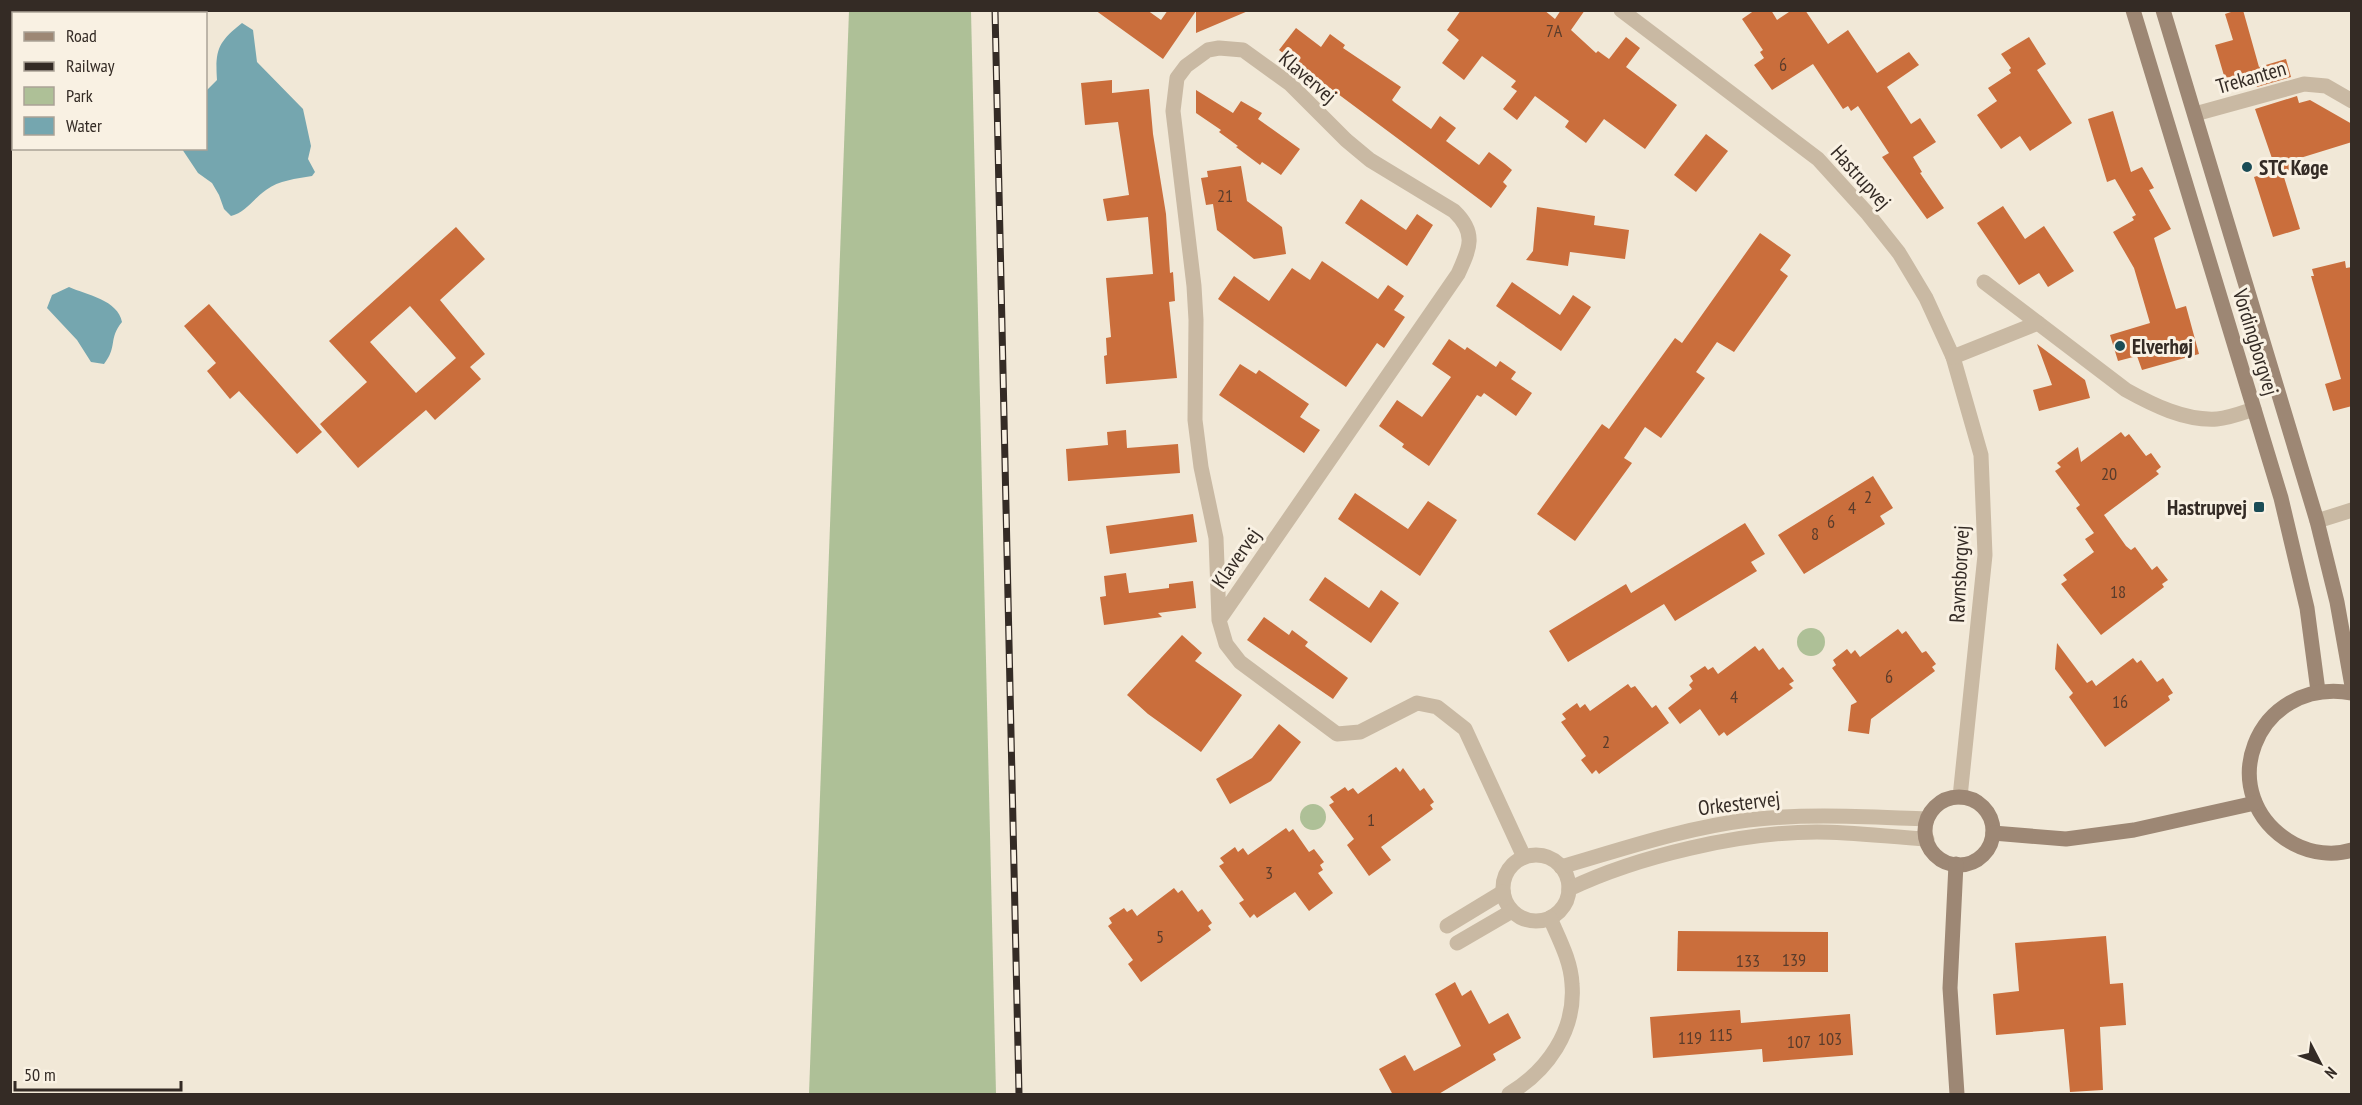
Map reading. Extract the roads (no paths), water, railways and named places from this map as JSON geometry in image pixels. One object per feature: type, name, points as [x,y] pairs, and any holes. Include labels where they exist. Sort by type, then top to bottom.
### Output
[{"type":"main road","name":"Vordingborgvej","points":[[2133,10],[2281,498],[2307,608],[2318,691]]},
{"type":"main road","name":"Vordingborgvej","points":[[2163,10],[2317,521],[2337,602],[2352,686]]},
{"type":"main road","points":[[2352,693],[2318,691],[2290,701],[2268,720],[2253,745],[2249,774],[2254,803],[2266,822],[2282,837],[2301,848],[2322,853],[2352,850]]},
{"type":"main road","points":[[1960,797],[1977,801],[1986,810],[1992,822],[1993,833],[1989,848],[1980,858],[1968,863],[1956,864],[1936,856],[1927,839],[1927,819],[1939,803],[1960,797]]},
{"type":"main road","points":[[1993,833],[2066,838],[2134,830],[2254,803]]},
{"type":"main road","points":[[1956,864],[1950,988],[1957,1095]]},
{"type":"street","name":"Hastrupvej","points":[[1621,10],[1818,159],[1832,173],[1899,254],[1926,298],[1953,357]]},
{"type":"street","name":"Klavervej","points":[[1219,620],[1458,274],[1469,248],[1470,238],[1462,219],[1454,211],[1370,160],[1346,140],[1290,84],[1243,50],[1219,48],[1208,50],[1198,56],[1178,78],[1173,111],[1194,286],[1195,420],[1201,467],[1216,538],[1219,620],[1226,644],[1240,662],[1337,734],[1360,732],[1418,703],[1437,707],[1465,729],[1524,857]]},
{"type":"street","name":"Trekanten","points":[[2195,114],[2304,84],[2326,86],[2352,101]]},
{"type":"street","points":[[1984,282],[2126,390],[2146,401],[2189,417],[2199,418],[2218,419],[2254,410]]},
{"type":"street","points":[[1953,357],[2038,323]]},
{"type":"street","name":"Ravnsborgvej","points":[[1953,357],[1981,455],[1985,555],[1960,797]]},
{"type":"street","points":[[2317,521],[2352,510]]},
{"type":"street","name":"Orkestervej","points":[[1561,867],[1611,850],[1679,832],[1748,820],[1819,815],[1927,819]]},
{"type":"street","name":"Orkestervej","points":[[1569,889],[1616,868],[1678,851],[1748,838],[1816,832],[1927,839]]},
{"type":"street","points":[[1542,856],[1553,860],[1561,867],[1566,873],[1569,889],[1565,905],[1550,918],[1539,921],[1528,921],[1512,911],[1503,892],[1503,884],[1510,868],[1524,857],[1542,856]]},
{"type":"street","points":[[1447,926],[1503,892]]},
{"type":"street","points":[[1457,943],[1512,911]]},
{"type":"street","points":[[1509,1095],[1524,1085],[1545,1065],[1560,1043],[1570,1016],[1572,984],[1567,959],[1550,918]]},
{"type":"water","points":[[242,23],[253,30],[257,62],[303,109],[311,146],[308,159],[315,172],[312,176],[276,184],[231,216],[224,209],[212,183],[198,173],[183,150],[207,150],[207,90],[217,80],[218,54],[223,41]]},
{"type":"water","points":[[69,287],[101,299],[115,308],[119,315],[122,322],[115,333],[111,352],[104,364],[91,362],[77,340],[47,308],[52,295]]},
{"type":"railway","points":[[995,10],[1019,1094]]},
{"type":"place","name":"STC Køge","points":[[2247,167]]},
{"type":"place","name":"Elverhøj","points":[[2120,346]]},
{"type":"place","name":"Hastrupvej","points":[[2259,507]]}]
